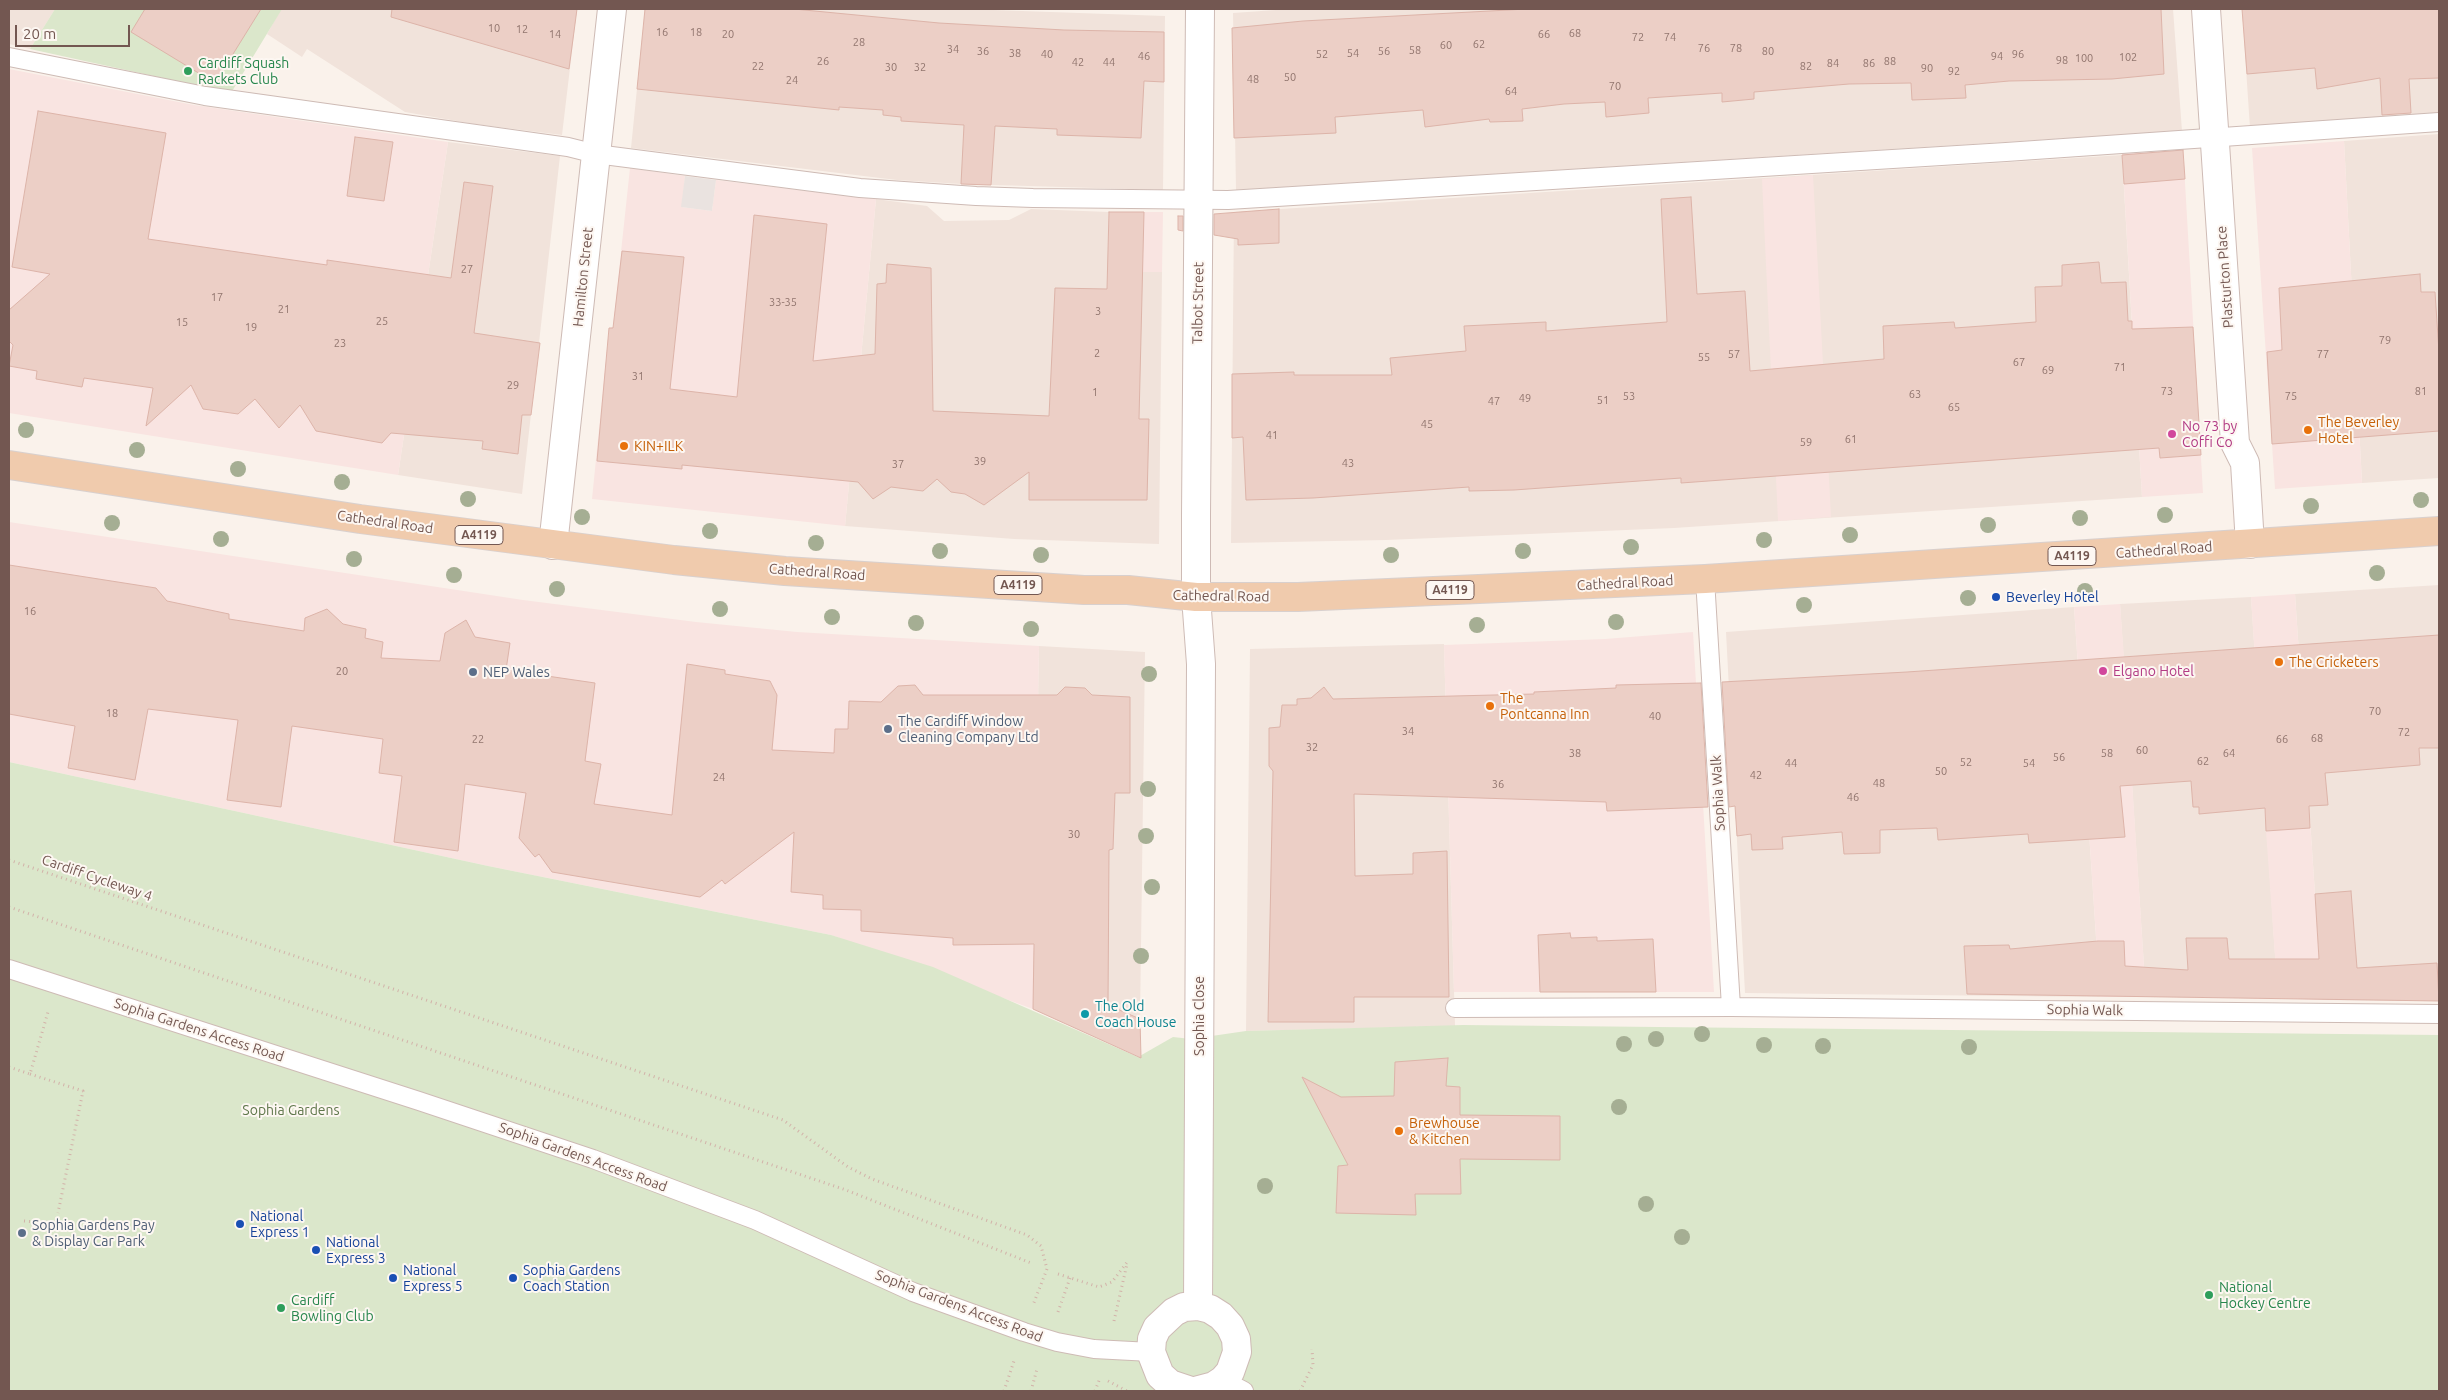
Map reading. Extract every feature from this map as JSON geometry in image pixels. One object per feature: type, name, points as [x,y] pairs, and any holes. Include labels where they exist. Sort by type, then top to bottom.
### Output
[{"type":"main road","name":"Cathedral Road","points":[[9,465],[360,519],[674,560],[785,570],[1090,590],[1128,590],[1196,597],[1298,597],[1705,579],[2439,531]]},
{"type":"street","name":"Hamilton Street","points":[[553,545],[612,9]]},
{"type":"street","name":"Talbot Street","points":[[1196,597],[1200,9]]},
{"type":"street","name":"Plasturton Place","points":[[2206,9],[2235,443],[2245,463],[2250,544]]},
{"type":"street","name":"Sophia Close","points":[[1196,597],[1201,664],[1198,1306]]},
{"type":"street","points":[[1198,1306],[1210,1309],[1221,1316],[1230,1326],[1236,1339],[1237,1352],[1234,1362],[1234,1386],[1214,1386],[1193,1391],[1170,1384],[1160,1375],[1152,1352],[1152,1339],[1164,1319],[1184,1307],[1198,1306]]},
{"type":"lane","points":[[9,57],[204,96],[558,146],[596,154],[886,190],[976,196],[1199,201],[1789,166],[2439,122]]},
{"type":"lane","name":"Sophia Walk","points":[[1705,579],[1731,1006]]},
{"type":"lane","name":"Sophia Gardens Access Road","points":[[9,969],[593,1159],[755,1220],[913,1292],[1024,1332],[1094,1350],[1152,1352]]},
{"type":"lane","name":"Sophia Walk","points":[[1454,1008],[1731,1006],[2439,1014]]},
{"type":"path","name":"Cardiff Cycleway 4","points":[[9,860],[783,1120],[848,1167],[872,1179],[1027,1235],[1041,1246],[1047,1269],[1031,1311]]},
{"type":"path","points":[[9,907],[837,1187],[1031,1263]]},
{"type":"path","points":[[30,1074],[56,984]]},
{"type":"path","points":[[9,1067],[83,1091],[58,1213]]},
{"type":"path","points":[[24,1222],[35,1222]]},
{"type":"path","points":[[1058,1274],[1099,1287],[1112,1282],[1128,1261],[1113,1326]]},
{"type":"path","points":[[1056,1317],[1070,1278]]},
{"type":"path","points":[[1300,1391],[1313,1365],[1312,1349]]},
{"type":"path","points":[[1004,1391],[1016,1353]]},
{"type":"path","points":[[1031,1391],[1038,1369]]},
{"type":"path","points":[[1095,1391],[1100,1379]]},
{"type":"shaded area","points":[[9,9],[55,9],[30,49],[9,44]]},
{"type":"shaded area","points":[[281,9],[577,9],[562,135],[474,124],[405,112],[307,49],[302,57],[267,34]]},
{"type":"shaded area","points":[[645,9],[965,9],[1165,16],[1163,190],[961,184],[897,180],[631,148]]},
{"type":"shaded area","points":[[1290,9],[2173,9],[2182,131],[1236,190],[1233,13]]},
{"type":"shaded area","points":[[2242,9],[2439,9],[2439,113],[2250,128]]},
{"type":"shaded area","points":[[9,69],[194,105],[448,142],[398,475],[9,413]]},
{"type":"shaded area","points":[[2439,134],[2439,478],[2362,483],[2344,141]]},
{"type":"shaded area","points":[[2344,141],[2362,483],[2275,489],[2252,148]]},
{"type":"shaded area","points":[[448,142],[560,156],[522,494],[398,475]]},
{"type":"shaded area","points":[[2183,148],[2203,493],[2142,497],[2122,153]]},
{"type":"shaded area","points":[[2122,155],[2142,497],[1674,528],[1386,540],[1231,543],[1234,212]]},
{"type":"shaded area","points":[[630,168],[685,176],[682,207],[712,211],[716,180],[876,199],[845,526],[592,499],[609,328],[613,327]]},
{"type":"shaded area","points":[[1813,175],[1831,517],[1778,521],[1762,179]]},
{"type":"shaded area","points":[[685,176],[716,180],[712,211],[681,207]]},
{"type":"shaded area","points":[[876,199],[927,206],[944,221],[1009,220],[1031,209],[1109,212],[1108,237],[1141,237],[1140,271],[1162,272],[1159,544],[1014,539],[845,526]]},
{"type":"shaded area","points":[[1109,212],[1163,212],[1162,272],[1140,272],[1141,237],[1108,237]]},
{"type":"shaded area","points":[[9,522],[523,600],[696,622],[797,632],[1039,646],[1033,977],[1075,990],[1140,1020],[1141,1056],[1123,1050],[1033,1009],[831,935],[488,866],[9,762]]},
{"type":"shaded area","points":[[2439,585],[2439,1001],[2322,1000],[2295,594]]},
{"type":"shaded area","points":[[2295,594],[2322,1000],[2278,998],[2266,831],[2251,597]]},
{"type":"shaded area","points":[[2251,597],[2278,998],[2146,997],[2120,604]]},
{"type":"shaded area","points":[[2120,604],[2146,997],[2100,997],[2074,607]]},
{"type":"shaded area","points":[[2074,607],[2100,997],[1745,993],[1726,632]]},
{"type":"shaded area","points":[[1693,632],[1714,992],[1454,992],[1444,645],[1605,639]]},
{"type":"shaded area","points":[[1444,644],[1455,1026],[1246,1031],[1250,649]]},
{"type":"shaded area","points":[[1039,646],[1145,652],[1140,1020],[1074,990],[1033,977]]},
{"type":"green space","name":"Cardiff Squash Rackets Club","points":[[55,9],[282,9],[231,93],[30,49]]},
{"type":"green space","name":"Sophia Gardens","points":[[9,762],[488,866],[831,935],[933,967],[1138,1057],[1173,1037],[1191,1039],[1246,1031],[1463,1025],[2439,1035],[2439,1391],[9,1391]]},
{"type":"building","points":[[145,9],[261,9],[215,83],[131,32]]},
{"type":"building","points":[[392,9],[577,9],[569,69],[391,17]]},
{"type":"building","points":[[645,9],[794,9],[939,23],[1064,30],[1164,32],[1164,82],[1144,81],[1141,138],[1057,135],[1057,129],[995,126],[991,185],[961,184],[964,125],[901,121],[901,117],[883,115],[883,110],[839,107],[839,110],[637,89]]},
{"type":"building","points":[[1527,9],[2161,9],[2164,74],[2112,79],[2009,81],[1965,85],[1966,98],[1912,100],[1911,83],[1849,84],[1754,92],[1754,99],[1722,102],[1722,93],[1648,98],[1649,113],[1606,117],[1605,102],[1564,104],[1522,109],[1523,121],[1490,122],[1489,119],[1425,127],[1423,110],[1335,117],[1336,133],[1234,138],[1232,28],[1303,21]]},
{"type":"building","points":[[2242,9],[2439,9],[2439,78],[2409,79],[2411,113],[2382,115],[2380,78],[2317,89],[2315,68],[2247,74]]},
{"type":"building","points":[[38,111],[166,133],[148,239],[327,265],[327,260],[451,278],[464,182],[493,186],[474,333],[540,343],[531,415],[522,415],[518,454],[482,449],[483,441],[391,433],[382,443],[316,431],[300,405],[279,428],[255,399],[238,414],[203,409],[191,385],[146,426],[153,388],[84,378],[82,387],[36,379],[37,371],[9,366],[13,345],[9,341],[9,310],[50,274],[12,267]]},
{"type":"building","points":[[355,137],[393,142],[384,201],[347,196]]},
{"type":"building","points":[[2183,150],[2185,179],[2124,184],[2122,155]]},
{"type":"building","points":[[1691,197],[1697,294],[1745,291],[1750,371],[1884,359],[1883,326],[1954,322],[1955,328],[2036,322],[2035,287],[2062,286],[2062,265],[2099,262],[2101,283],[2126,282],[2128,321],[2132,321],[2132,329],[2193,327],[2201,455],[2160,458],[2159,448],[1681,483],[1681,478],[1514,490],[1469,491],[1469,487],[1313,498],[1246,500],[1243,437],[1232,438],[1232,374],[1294,372],[1294,375],[1392,375],[1390,358],[1466,351],[1464,326],[1546,322],[1546,331],[1667,322],[1661,199]]},
{"type":"building","points":[[1279,209],[1279,243],[1238,245],[1238,239],[1214,235],[1214,214]]},
{"type":"building","points":[[1109,212],[1144,212],[1139,419],[1149,419],[1147,500],[1029,500],[1029,472],[984,505],[965,494],[951,492],[937,479],[923,491],[891,487],[873,499],[858,482],[682,465],[682,469],[597,461],[609,328],[613,328],[622,251],[684,257],[670,389],[737,397],[754,215],[827,224],[813,361],[875,354],[877,284],[886,283],[887,264],[931,268],[933,411],[1049,416],[1055,288],[1107,289]]},
{"type":"building","points":[[1178,216],[1183,216],[1183,231],[1178,230]]},
{"type":"building","points":[[2420,274],[2421,292],[2435,292],[2439,352],[2439,431],[2272,444],[2267,352],[2282,350],[2279,288]]},
{"type":"building","points":[[9,565],[156,588],[167,601],[229,614],[229,619],[304,631],[305,618],[327,609],[343,624],[366,629],[365,638],[383,642],[381,658],[440,661],[445,633],[466,620],[475,637],[510,643],[506,670],[595,683],[585,761],[601,764],[594,804],[672,815],[687,664],[725,670],[725,674],[770,681],[777,695],[772,750],[834,753],[835,729],[848,729],[849,701],[881,702],[898,686],[915,685],[923,695],[1057,695],[1065,687],[1085,688],[1092,695],[1130,697],[1130,793],[1115,793],[1113,849],[1109,850],[1108,1005],[1140,1019],[1141,1058],[1033,1009],[1034,944],[953,945],[953,938],[861,931],[861,910],[823,909],[823,895],[791,892],[794,832],[725,884],[722,880],[700,897],[552,872],[539,854],[535,857],[519,838],[526,793],[465,784],[458,851],[394,842],[402,776],[379,773],[383,739],[292,726],[281,807],[227,800],[238,720],[148,709],[135,780],[68,768],[75,726],[9,714]]},
{"type":"building","points":[[2439,635],[2439,748],[2419,748],[2420,765],[2325,773],[2328,805],[2309,806],[2310,828],[2266,831],[2265,808],[2199,814],[2199,807],[2193,807],[2191,781],[2120,786],[2125,837],[2029,843],[2028,834],[1938,840],[1937,828],[1880,830],[1880,853],[1844,854],[1842,832],[1782,837],[1783,849],[1752,850],[1751,834],[1737,836],[1735,806],[1729,807],[1722,682],[1907,672]]},
{"type":"building","points":[[1701,683],[1708,807],[1607,811],[1606,802],[1354,794],[1355,876],[1413,874],[1413,853],[1447,851],[1449,997],[1354,997],[1354,1022],[1268,1022],[1273,771],[1269,766],[1269,728],[1280,727],[1282,705],[1297,705],[1297,699],[1311,698],[1324,687],[1333,699],[1534,694],[1534,692],[1616,688],[1616,685]]},
{"type":"building","points":[[2351,891],[2357,968],[2437,963],[2439,1001],[1967,994],[1964,946],[2009,945],[2010,949],[2098,941],[2124,941],[2125,966],[2188,970],[2186,938],[2227,938],[2229,959],[2319,959],[2315,894]]},
{"type":"building","points":[[1570,933],[1571,938],[1597,937],[1597,941],[1653,939],[1656,992],[1540,992],[1538,935]]},
{"type":"building","name":"Brewhouse & Kitchen","points":[[1448,1058],[1446,1086],[1460,1087],[1460,1115],[1560,1116],[1560,1160],[1460,1159],[1461,1194],[1415,1194],[1416,1215],[1336,1213],[1338,1166],[1348,1165],[1302,1077],[1341,1097],[1394,1096],[1395,1062]]},
{"type":"place","name":"Cardiff Squash Rackets Club","points":[[188,71]]},
{"type":"place","name":"The Beverley Hotel","points":[[2308,430]]},
{"type":"place","name":"No 73 by Coffi Co","points":[[2172,434]]},
{"type":"place","name":"KIN+ILK","points":[[624,446]]},
{"type":"place","name":"Beverley Hotel","points":[[1996,597]]},
{"type":"place","name":"The Cricketers","points":[[2279,662]]},
{"type":"place","name":"Elgano Hotel","points":[[2103,671]]},
{"type":"place","name":"NEP Wales","points":[[473,672]]},
{"type":"place","name":"The Pontcanna Inn","points":[[1490,706]]},
{"type":"place","name":"The Cardiff Window Cleaning Company Ltd","points":[[888,729]]},
{"type":"place","name":"The Old Coach House","points":[[1085,1014]]},
{"type":"place","name":"Brewhouse & Kitchen","points":[[1399,1131]]},
{"type":"place","name":"National Express 1","points":[[240,1224]]},
{"type":"place","name":"Sophia Gardens Pay & Display Car Park","points":[[22,1233]]},
{"type":"place","name":"National Express 3","points":[[316,1250]]},
{"type":"place","name":"National Express 5","points":[[393,1278]]},
{"type":"place","name":"Sophia Gardens Coach Station","points":[[513,1278]]},
{"type":"place","name":"National Hockey Centre","points":[[2209,1295]]},
{"type":"place","name":"Cardiff Bowling Club","points":[[281,1308]]}]
